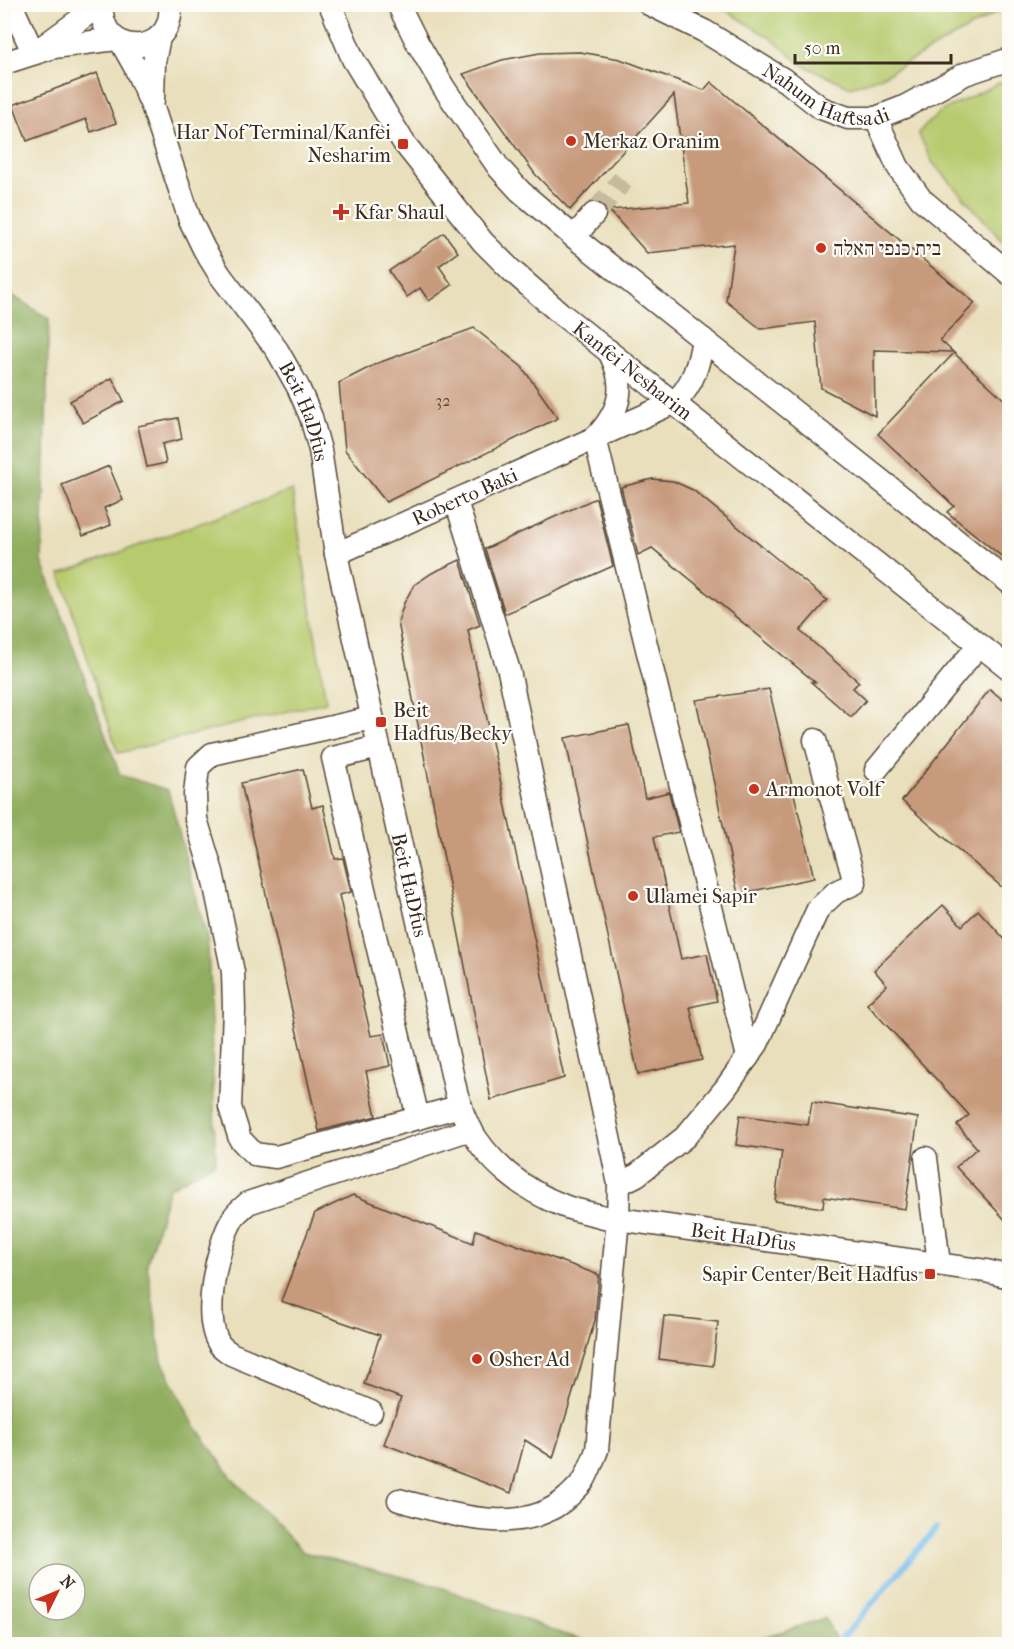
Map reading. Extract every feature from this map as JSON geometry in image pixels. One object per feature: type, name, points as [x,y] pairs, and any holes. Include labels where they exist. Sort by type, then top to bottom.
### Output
[{"type":"street","points":[[11,4],[33,52]]},
{"type":"street","points":[[33,52],[101,4]]},
{"type":"street","name":"Beit HaDfus","points":[[101,4],[105,26],[119,41],[135,67],[153,108],[182,198],[204,249],[220,275],[277,350],[298,387],[311,417],[320,450],[336,554],[456,1092],[471,1129],[482,1148],[498,1166],[532,1189],[564,1206],[618,1218],[939,1264],[1010,1277]]},
{"type":"street","points":[[4,63],[33,52],[72,44],[119,41],[138,46],[149,43],[159,37],[166,28],[170,11],[190,4]]},
{"type":"street","name":"Nahum Haftsadi","points":[[650,4],[704,31],[789,83],[821,108],[848,118],[876,118],[904,107],[965,74],[999,62],[1010,54]]},
{"type":"street","points":[[400,7],[444,88],[499,168],[520,191],[574,237],[1010,583]]},
{"type":"street","name":"Kanfei Nesharim","points":[[327,8],[353,59],[404,143],[468,225],[512,271],[560,313],[1010,669]]},
{"type":"street","name":"Beit HaDfus","points":[[153,108],[154,62],[159,37]]},
{"type":"street","points":[[876,118],[898,167],[921,199],[1010,274]]},
{"type":"street","points":[[574,237],[594,214]]},
{"type":"street","name":"Roberto Baki","points":[[336,554],[675,402],[684,394],[695,374],[703,339]]},
{"type":"street","name":"Roberto Baki","points":[[595,438],[613,414],[619,395],[618,373],[608,350]]},
{"type":"street","points":[[595,438],[748,1057]]},
{"type":"street","points":[[399,1500],[449,1514],[490,1521],[532,1517],[558,1506],[583,1482],[597,1450],[618,1218],[619,1184],[509,671],[456,501]]},
{"type":"street","points":[[876,770],[980,645]]},
{"type":"street","points":[[372,718],[212,754],[198,767],[195,794],[196,819],[212,872],[233,972],[234,1010],[230,1107],[240,1139],[254,1154],[276,1157],[461,1106]]},
{"type":"street","points":[[619,1184],[637,1175],[686,1137],[725,1089],[757,1044],[818,909],[836,892],[855,883],[815,740]]},
{"type":"street","points":[[379,747],[333,758],[418,1118]]},
{"type":"street","points":[[371,1412],[231,1354],[220,1345],[212,1320],[213,1286],[220,1247],[233,1217],[248,1203],[471,1129]]},
{"type":"street","points":[[926,1158],[939,1264]]},
{"type":"green space","points":[[718,5],[1010,5],[883,76],[851,87],[802,65],[772,39]]},
{"type":"green space","points":[[1010,82],[1009,248],[933,163],[918,133],[941,111],[999,83]]},
{"type":"green space","points":[[5,291],[49,319],[42,561],[120,775],[168,790],[208,942],[216,1162],[169,1188],[147,1264],[162,1361],[193,1423],[232,1478],[303,1552],[435,1585],[563,1634],[599,1644],[5,1644]]},
{"type":"green space","points":[[292,490],[326,702],[118,753],[60,574]]},
{"type":"green space","points":[[825,1618],[838,1644],[742,1644]]},
{"type":"building","name":"בית כנפי האלה","points":[[580,52],[620,59],[704,90],[711,82],[975,303],[940,340],[953,352],[874,350],[875,416],[821,388],[815,322],[761,329],[726,301],[734,244],[647,253],[609,210],[689,203],[674,95],[570,210],[535,174],[463,74],[502,60],[540,53]]},
{"type":"building","points":[[97,73],[116,123],[91,132],[86,119],[27,141],[13,105]]},
{"type":"building","points":[[444,233],[458,252],[439,266],[452,285],[429,301],[420,288],[407,297],[389,271]]},
{"type":"building","points":[[474,328],[522,367],[558,418],[386,502],[345,450],[339,383],[378,363]]},
{"type":"building","points":[[954,353],[1010,405],[1010,563],[947,512],[954,506],[878,434]]},
{"type":"building","points":[[112,378],[124,401],[83,423],[70,401]]},
{"type":"building","points":[[178,418],[182,439],[162,444],[166,463],[147,467],[138,426]]},
{"type":"building","points":[[109,466],[123,500],[104,508],[111,525],[83,536],[62,485]]},
{"type":"building","points":[[652,479],[673,481],[693,490],[827,600],[800,631],[859,682],[853,688],[866,700],[851,717],[811,682],[815,682],[652,548],[638,555],[621,487]]},
{"type":"building","points":[[596,498],[613,566],[505,614],[485,549]]},
{"type":"building","points":[[460,560],[480,625],[468,630],[564,1078],[491,1100],[398,622],[404,603],[414,585],[432,573]]},
{"type":"building","name":"Armonot Volf","points":[[769,689],[814,878],[738,894],[696,700]]},
{"type":"building","points":[[990,689],[1010,706],[1010,894],[902,801]]},
{"type":"building","name":"Ulamei Sapir","points":[[629,725],[645,798],[669,792],[679,832],[654,837],[681,959],[707,954],[717,1001],[690,1007],[702,1060],[638,1074],[565,738]]},
{"type":"building","points":[[303,769],[312,808],[323,805],[335,859],[343,858],[351,892],[339,895],[371,1036],[383,1034],[390,1066],[366,1071],[376,1116],[319,1131],[241,783]]},
{"type":"building","points":[[943,905],[962,926],[978,910],[1010,945],[1010,1225],[956,1167],[977,1148],[957,1125],[969,1115],[867,1004],[887,985],[874,970]]},
{"type":"building","points":[[812,1102],[918,1118],[905,1209],[824,1197],[823,1208],[775,1201],[782,1151],[736,1145],[740,1115],[808,1125]]},
{"type":"building","name":"Osher Ad","points":[[353,1195],[473,1243],[476,1230],[599,1275],[595,1320],[553,1458],[525,1440],[511,1493],[384,1444],[401,1398],[364,1384],[380,1335],[281,1301],[315,1213]]},
{"type":"building","points":[[664,1316],[718,1322],[713,1366],[659,1359]]},
{"type":"waterway","points":[[837,1644],[936,1529]]},
{"type":"tunnel","points":[[594,214],[623,180]]},
{"type":"place","name":"Merkaz Oranim","points":[[571,141]]},
{"type":"place","name":"Har Nof Terminal/Kanfei Nesharim","points":[[403,144]]},
{"type":"place","name":"Kfar Shaul","points":[[341,212]]},
{"type":"place","name":"בית כנפי האלה","points":[[821,248]]},
{"type":"place","name":"Beit Hadfus/Becky","points":[[381,722]]},
{"type":"place","name":"Armonot Volf","points":[[754,789]]},
{"type":"place","name":"Ulamei Sapir","points":[[633,896]]},
{"type":"place","name":"Sapir Center/Beit Hadfus","points":[[930,1274]]},
{"type":"place","name":"Osher Ad","points":[[477,1359]]}]
